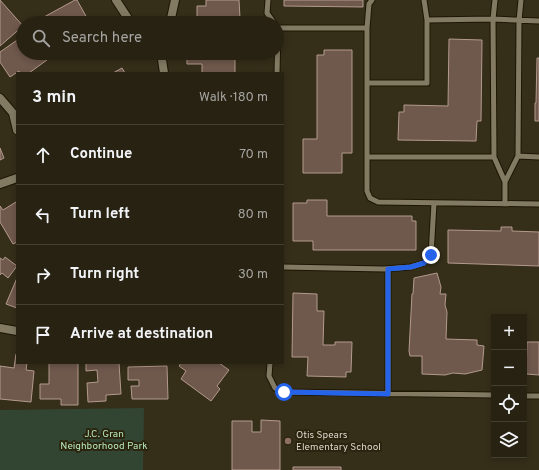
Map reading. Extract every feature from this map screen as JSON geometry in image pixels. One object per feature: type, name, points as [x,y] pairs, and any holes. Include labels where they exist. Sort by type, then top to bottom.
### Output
[{"type":"street","points":[[116,0],[127,16]]},
{"type":"street","points":[[172,16],[175,0]]},
{"type":"street","points":[[161,60],[164,72]]},
{"type":"street","points":[[0,98],[13,113],[16,126]]},
{"type":"street","points":[[0,184],[16,178]]},
{"type":"street","points":[[0,328],[16,331]]},
{"type":"lane","points":[[268,0],[267,13],[269,16]]},
{"type":"lane","points":[[372,0],[369,4],[367,28],[367,191],[370,198],[378,202],[539,204]]},
{"type":"lane","points":[[367,83],[427,83],[427,20],[424,0]]},
{"type":"lane","points":[[495,0],[493,19],[494,157],[506,182]]},
{"type":"lane","points":[[506,204],[506,182],[518,156],[519,21],[521,0]]},
{"type":"lane","points":[[427,20],[493,19],[539,21]]},
{"type":"lane","points":[[284,28],[367,28]]},
{"type":"lane","points":[[277,60],[277,72]]},
{"type":"lane","points":[[518,156],[539,157]]},
{"type":"lane","points":[[367,158],[494,157]]},
{"type":"lane","points":[[284,267],[388,269],[411,267],[424,263],[431,255],[434,203]]},
{"type":"lane","points":[[388,269],[388,394]]},
{"type":"lane","points":[[270,364],[269,376],[275,388],[284,392],[491,395]]},
{"type":"lane","points":[[527,396],[539,396]]},
{"type":"green space","name":"J.C. Gran Neighborhood Park","points":[[144,408],[143,470],[0,470],[0,410]]},
{"type":"building","points":[[0,0],[16,18],[16,32],[0,46]]},
{"type":"building","points":[[77,0],[86,16],[46,16]]},
{"type":"building","points":[[206,0],[239,0],[240,16],[197,16],[197,6],[206,6]]},
{"type":"building","points":[[284,0],[363,0],[363,7],[284,6]]},
{"type":"building","points":[[449,39],[482,40],[481,121],[477,121],[476,141],[398,140],[399,112],[404,112],[404,105],[448,106]]},
{"type":"building","points":[[16,41],[16,60],[47,60],[30,72],[19,71],[10,77],[0,62],[0,52]]},
{"type":"building","points":[[324,50],[352,50],[352,153],[342,153],[342,173],[303,173],[303,139],[317,139],[317,55],[324,55]]},
{"type":"building","points":[[537,58],[539,58],[539,121],[535,121],[535,103]]},
{"type":"building","points":[[187,60],[235,60],[235,72],[202,72],[202,64],[187,64]]},
{"type":"building","points":[[122,68],[124,72],[115,72]]},
{"type":"building","points":[[0,148],[4,158],[0,160]]},
{"type":"building","points":[[307,200],[327,200],[327,216],[412,216],[412,221],[416,221],[416,250],[313,250],[313,241],[293,241],[293,203],[307,203]]},
{"type":"building","points":[[16,202],[16,242],[13,244],[0,222],[0,206],[3,210]]},
{"type":"building","points":[[501,227],[512,227],[512,231],[539,232],[539,266],[448,263],[448,230],[501,231]]},
{"type":"building","points":[[5,257],[16,265],[8,278],[2,273],[0,275],[0,258],[3,260]]},
{"type":"building","points":[[437,273],[441,287],[440,294],[446,294],[446,339],[477,340],[477,345],[484,346],[482,370],[465,374],[422,374],[422,356],[410,356],[409,351],[414,278]]},
{"type":"building","points":[[16,280],[16,308],[6,304]]},
{"type":"building","points":[[293,293],[317,294],[317,311],[324,311],[323,345],[335,345],[335,342],[352,342],[351,372],[346,372],[346,377],[307,376],[308,357],[292,357]]},
{"type":"building","points":[[527,342],[539,342],[539,375],[527,374]]},
{"type":"building","points":[[16,354],[16,364],[27,364],[26,370],[34,371],[31,402],[0,399],[0,366],[14,368]]},
{"type":"building","points":[[49,364],[78,364],[78,405],[61,405],[61,399],[40,399],[40,384],[49,384]]},
{"type":"building","points":[[86,364],[119,364],[121,394],[106,395],[106,401],[88,402],[87,383],[98,382],[97,370],[86,371]]},
{"type":"building","points":[[180,364],[220,364],[229,370],[217,386],[220,389],[211,401],[181,379],[186,371],[179,366]]},
{"type":"building","points":[[167,366],[168,399],[132,399],[131,386],[139,386],[139,380],[128,380],[128,367]]},
{"type":"building","points":[[261,420],[280,421],[280,470],[232,470],[232,421],[252,421],[252,432],[261,432]]},
{"type":"building","points":[[293,467],[341,467],[341,470],[293,470]]},
{"type":"place","name":"Otis Spears Elementary School","points":[[288,441]]},
{"type":"route","points":[[284,392],[388,394],[388,269],[411,267],[424,263],[431,255]]}]
